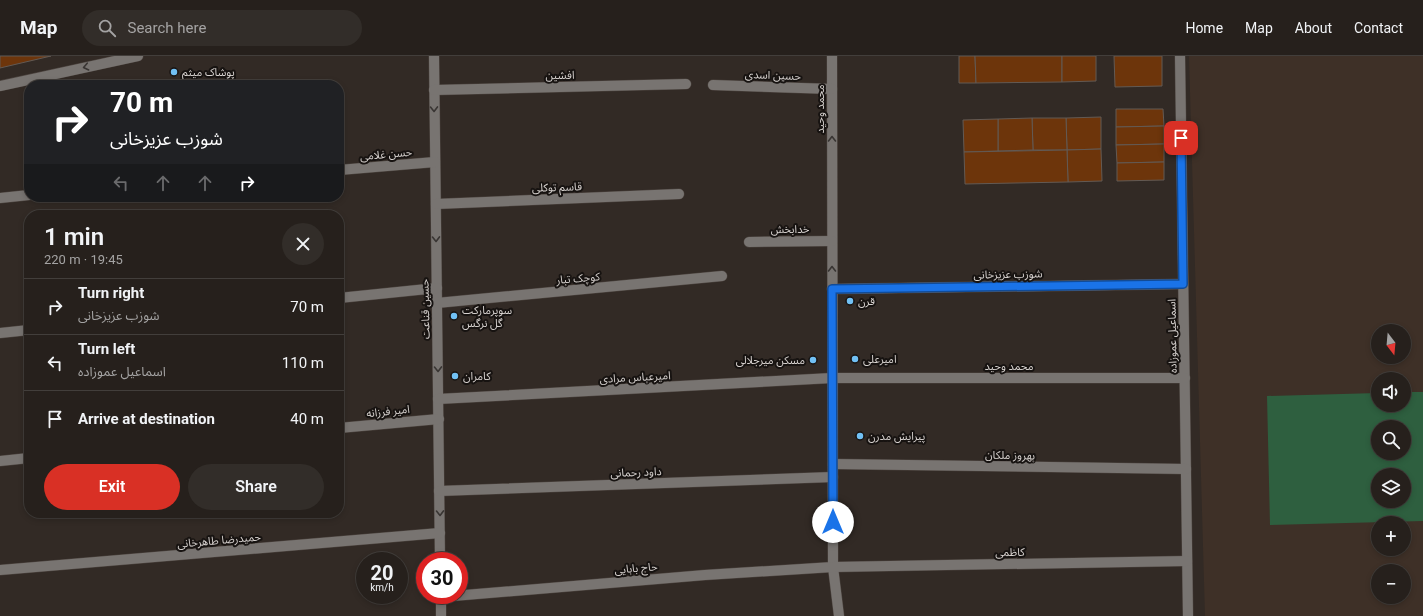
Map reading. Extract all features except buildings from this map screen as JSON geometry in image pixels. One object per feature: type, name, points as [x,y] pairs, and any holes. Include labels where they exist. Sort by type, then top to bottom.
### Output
[{"type":"street","points":[[28,80],[138,56]]},
{"type":"street","name":"حسین قناعت","points":[[434,56],[440,552]]},
{"type":"street","name":"محمد وحید","points":[[832,56],[833,567],[839,616]]},
{"type":"street","name":"اسماعیل عموزاده","points":[[1180,56],[1188,616]]},
{"type":"street","points":[[0,86],[24,81]]},
{"type":"street","name":"افشین","points":[[434,90],[686,84]]},
{"type":"street","name":"حسین اسدی","points":[[713,85],[832,89]]},
{"type":"street","name":"حسن غلامی","points":[[344,170],[435,162]]},
{"type":"street","name":"قاسم توکلی","points":[[436,204],[679,194]]},
{"type":"street","points":[[0,198],[24,196]]},
{"type":"street","name":"خدابخش","points":[[749,242],[832,241]]},
{"type":"street","name":"کوچک تبار","points":[[437,303],[722,276]]},
{"type":"street","name":"شوزب عزیزخانی","points":[[832,289],[1183,284]]},
{"type":"street","points":[[344,297],[437,288]]},
{"type":"street","points":[[0,333],[24,331]]},
{"type":"street","name":"محمد وحید","points":[[832,378],[1185,378]]},
{"type":"street","name":"امیرعباس مرادی","points":[[438,399],[832,378]]},
{"type":"street","name":"امیر فرزانه","points":[[344,428],[439,418]]},
{"type":"street","points":[[0,461],[24,459]]},
{"type":"street","name":"بهروز ملکان","points":[[833,464],[1186,469]]},
{"type":"street","name":"داود رحمانی","points":[[439,491],[832,477]]},
{"type":"street","name":"حمیدرضا طاهرخانی","points":[[0,570],[440,533]]},
{"type":"street","name":"کاظمی","points":[[833,567],[1188,561]]},
{"type":"street","name":"حاج بابایی","points":[[468,594],[705,575],[833,567]]},
{"type":"street","points":[[441,604],[441,616]]},
{"type":"shaded area","points":[[1189,56],[1423,56],[1423,616],[1205,616]]},
{"type":"green space","points":[[1411,392],[1423,392],[1423,521],[1411,521],[1411,516],[1371,516],[1371,522],[1270,525],[1267,396],[1371,393],[1371,412],[1411,412]]},
{"type":"place","name":"پوشاک میثم","points":[[174,72]]},
{"type":"place","name":"قرن","points":[[850,301]]},
{"type":"place","name":"سوپرمارکت گل نرگس","points":[[454,316]]},
{"type":"place","name":"امیرعلی","points":[[855,359]]},
{"type":"place","name":"مسکن میرجلالی","points":[[813,360]]},
{"type":"place","name":"کامران","points":[[455,376]]},
{"type":"place","name":"پیرایش مدرن","points":[[860,436]]},
{"type":"route","points":[[833,522],[832,289],[1183,284],[1181,138]]}]
